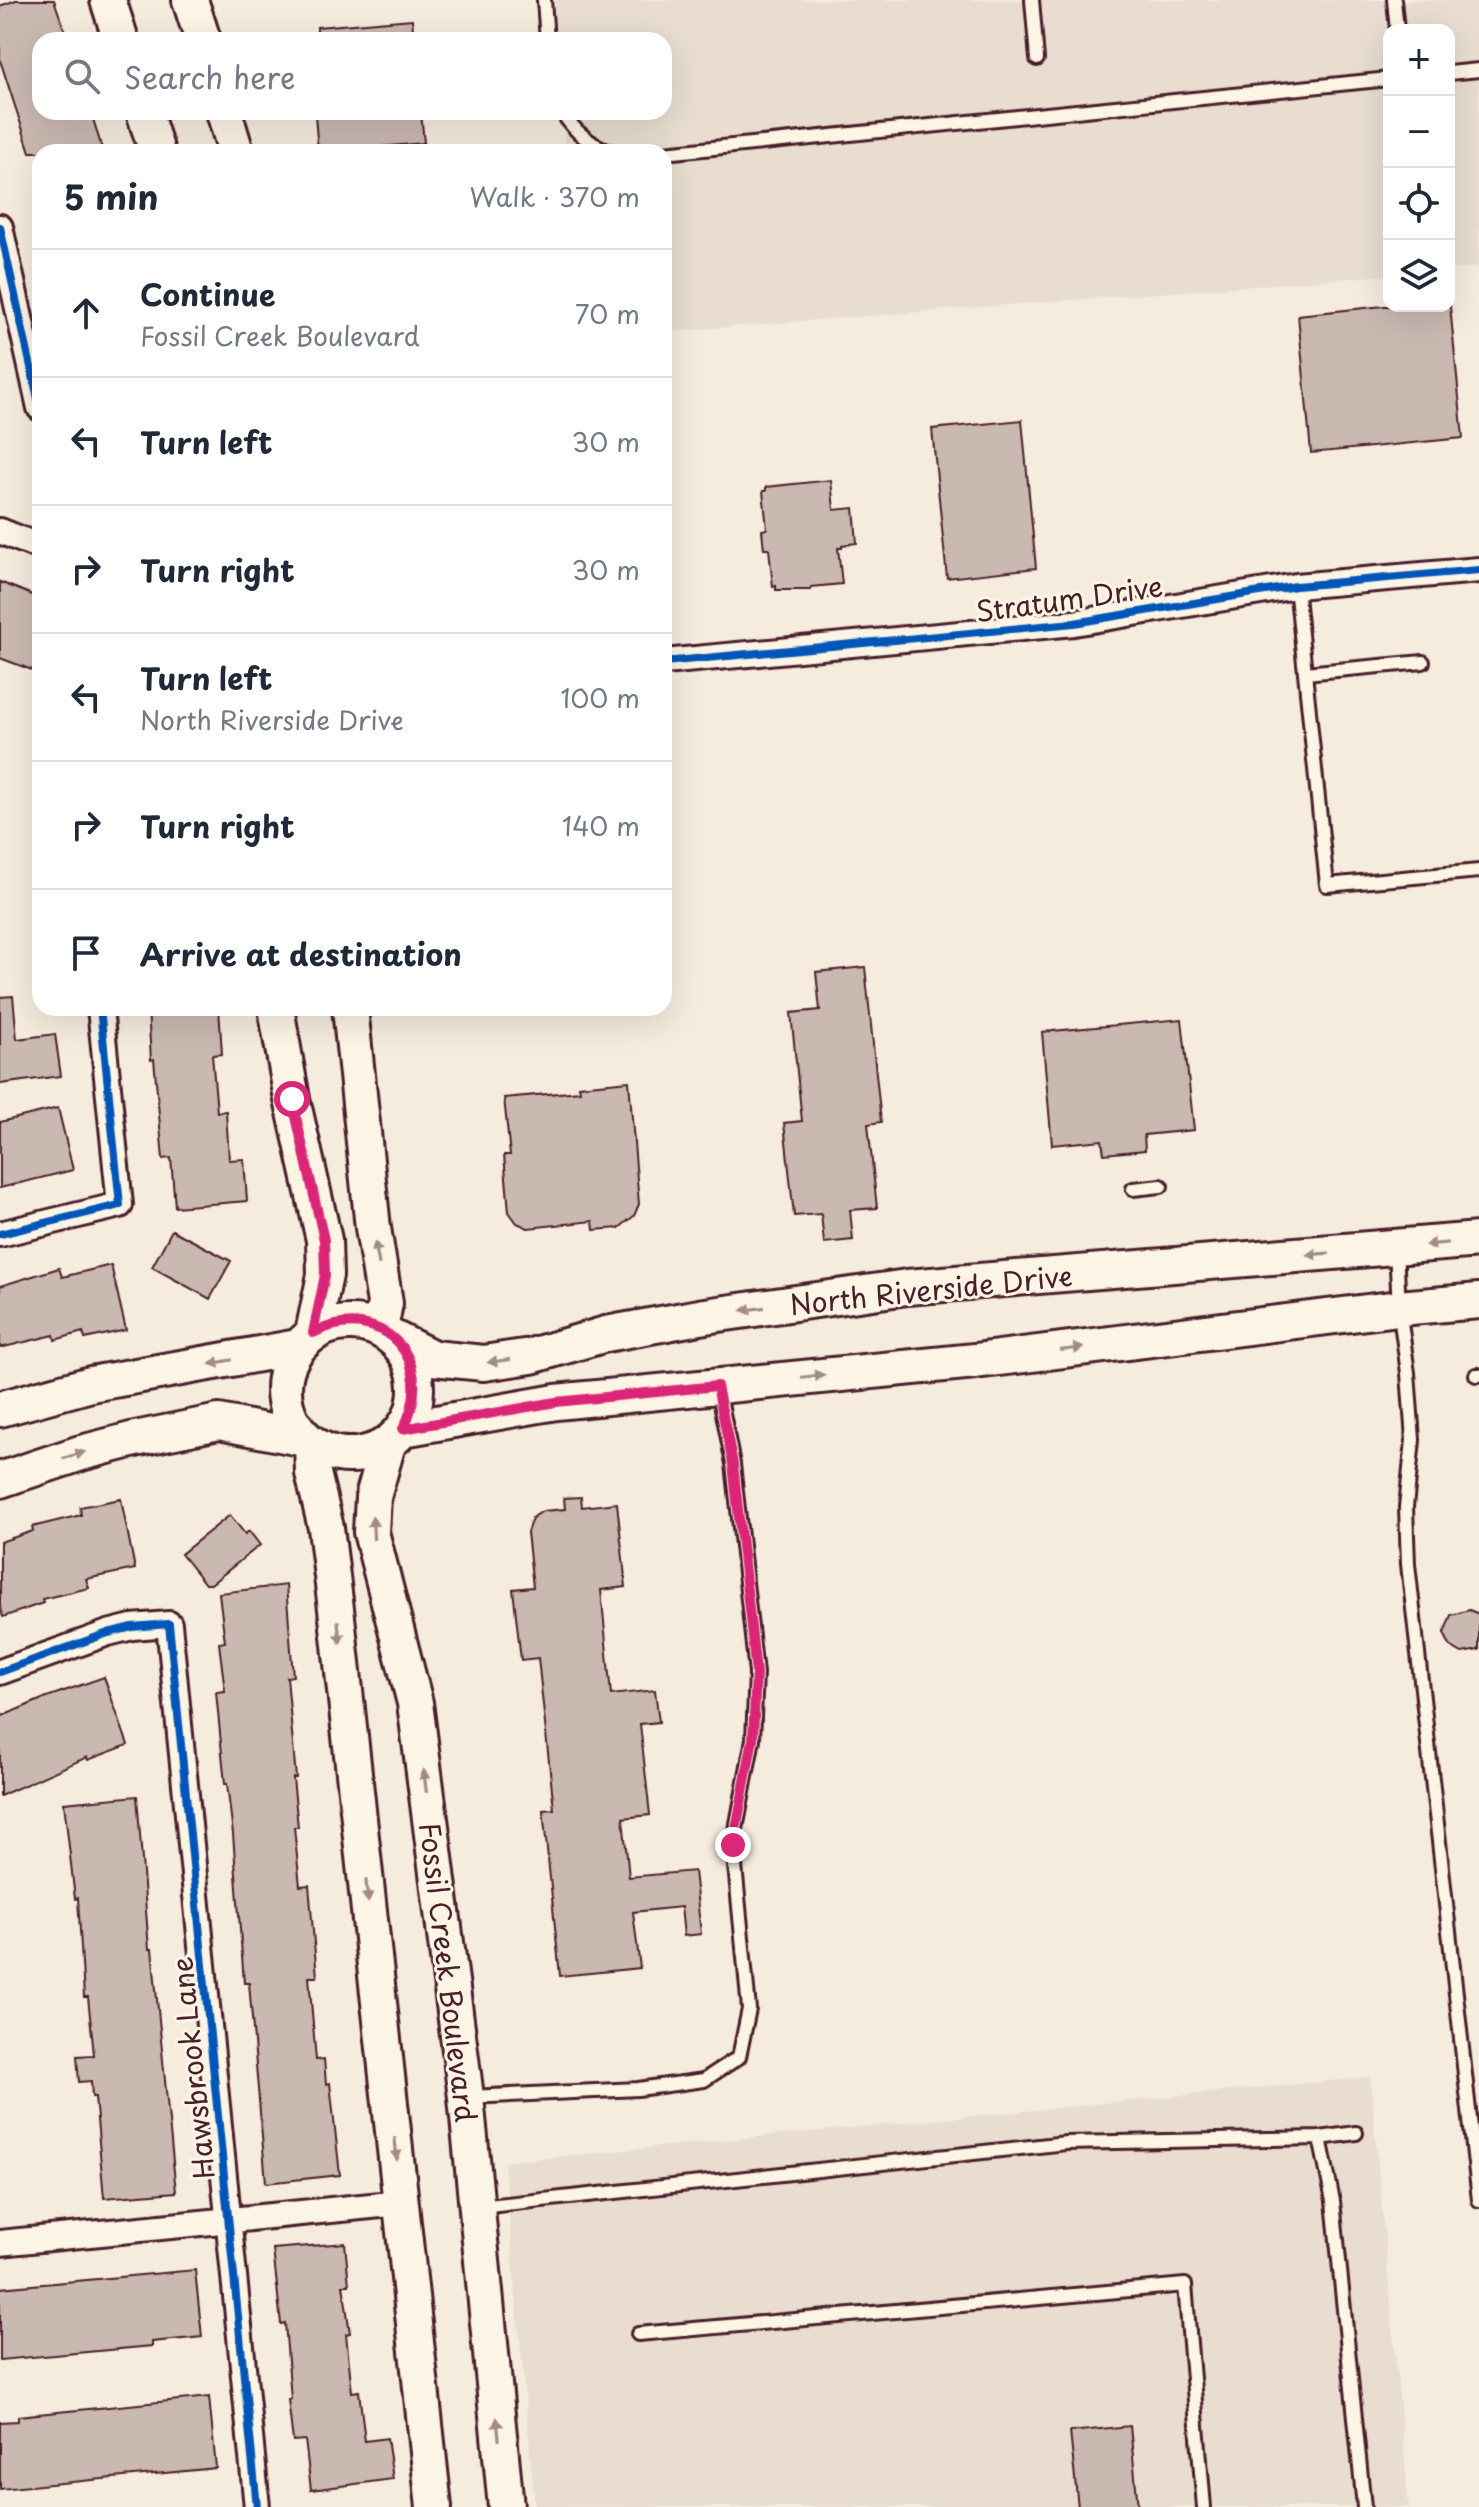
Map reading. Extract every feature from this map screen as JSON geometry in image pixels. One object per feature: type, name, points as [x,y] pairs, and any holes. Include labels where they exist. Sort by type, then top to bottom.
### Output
[{"type":"main road","points":[[108,0],[118,32]]},
{"type":"main road","points":[[190,0],[200,32]]},
{"type":"main road","points":[[147,120],[154,144]]},
{"type":"main road","points":[[226,120],[234,144]]},
{"type":"main road","points":[[277,1016],[292,1099],[324,1240],[325,1275],[305,1340],[287,1365],[283,1384],[285,1404],[292,1423],[309,1442],[326,1528],[434,2507]]},
{"type":"main road","points":[[351,1016],[373,1228],[385,1303],[386,1334]]},
{"type":"main road","name":"North Riverside Drive","points":[[386,1334],[433,1358],[484,1363],[531,1356],[606,1334],[705,1316],[907,1287],[1479,1240]]},
{"type":"main road","points":[[0,1480],[108,1446],[219,1422],[309,1442],[327,1452],[358,1455],[374,1451],[396,1436],[556,1402],[975,1361],[1399,1308],[1479,1301]]},
{"type":"main road","points":[[0,1409],[91,1384],[305,1340],[329,1325],[364,1323],[386,1334],[406,1353],[414,1371],[416,1391],[412,1411],[396,1436]]},
{"type":"main road","name":"Fossil Creek Boulevard","points":[[396,1436],[373,1497],[371,1532],[415,1703],[466,2097],[506,2507]]},
{"type":"street","points":[[0,227],[32,372]]},
{"type":"street","points":[[0,531],[32,544]]},
{"type":"street","name":"Stratum Drive","points":[[672,661],[1074,623],[1296,586],[1479,570]]},
{"type":"street","points":[[0,1234],[120,1205],[101,1016]]},
{"type":"street","name":"Hawsbrook Lane","points":[[0,1672],[108,1633],[132,1627],[169,1624],[257,2507]]},
{"type":"street","points":[[0,2243],[401,2203]]},
{"type":"lane","points":[[544,0],[546,32]]},
{"type":"lane","points":[[1032,0],[1037,59]]},
{"type":"lane","points":[[1394,0],[1396,24]]},
{"type":"lane","points":[[1455,72],[1479,70]]},
{"type":"lane","points":[[672,152],[1383,80]]},
{"type":"lane","points":[[568,120],[578,133],[594,144]]},
{"type":"lane","points":[[1296,586],[1327,885],[1479,871]]},
{"type":"lane","points":[[1305,673],[1423,662]]},
{"type":"lane","points":[[1133,1189],[1161,1186]]},
{"type":"lane","points":[[1396,1248],[1413,1440],[1406,1507],[1408,1564],[1479,2200]]},
{"type":"lane","points":[[466,2097],[638,2089],[704,2080],[739,2057],[749,2009],[733,1845],[753,1739],[756,1673],[733,1464],[717,1386]]},
{"type":"lane","points":[[476,2207],[1066,2143],[1320,2138],[1356,2133]]},
{"type":"lane","points":[[1320,2138],[1333,2201],[1364,2507]]},
{"type":"lane","points":[[638,2334],[1185,2285],[1204,2507]]},
{"type":"shaded area","points":[[553,0],[1479,0],[1479,267],[1455,269],[1455,24],[1383,24],[1383,275],[672,331],[672,144],[564,144],[563,120],[672,120],[672,32],[555,32]]},
{"type":"shaded area","points":[[1370,2077],[1409,2507],[535,2507],[504,2162]]},
{"type":"building","points":[[16,0],[54,0],[65,32],[32,32],[32,120],[93,120],[101,144],[32,144],[30,152],[0,60],[0,6]]},
{"type":"building","points":[[412,19],[413,32],[317,32],[317,27]]},
{"type":"building","points":[[315,120],[422,120],[424,143],[317,144]]},
{"type":"building","points":[[1383,306],[1383,312],[1451,312],[1463,438],[1311,453],[1298,315]]},
{"type":"building","points":[[1022,420],[1036,568],[947,578],[932,429]]},
{"type":"building","points":[[831,480],[834,510],[854,508],[857,543],[838,548],[842,584],[811,587],[811,590],[776,590],[776,586],[773,587],[769,549],[764,549],[762,530],[767,529],[763,491],[766,487]]},
{"type":"building","points":[[0,582],[32,595],[32,670],[0,658]]},
{"type":"building","points":[[865,967],[881,1122],[868,1124],[877,1208],[850,1210],[853,1240],[824,1243],[821,1214],[794,1216],[784,1123],[802,1121],[791,1013],[820,1010],[816,972]]},
{"type":"building","points":[[13,996],[17,1039],[55,1034],[61,1076],[0,1084],[0,997]]},
{"type":"building","points":[[148,1016],[220,1016],[222,1054],[212,1055],[217,1112],[226,1111],[229,1160],[244,1159],[247,1201],[175,1207],[171,1158],[163,1159],[154,1059],[151,1060]]},
{"type":"building","points":[[1182,1019],[1194,1130],[1144,1135],[1145,1150],[1104,1154],[1102,1140],[1052,1145],[1042,1032]]},
{"type":"building","points":[[629,1081],[639,1204],[634,1216],[619,1228],[594,1230],[593,1221],[528,1228],[517,1223],[509,1212],[504,1155],[510,1155],[504,1098],[580,1091],[579,1086]]},
{"type":"building","points":[[58,1108],[73,1170],[0,1188],[0,1122]]},
{"type":"building","points":[[172,1230],[231,1261],[210,1299],[152,1267]]},
{"type":"building","points":[[111,1265],[126,1330],[85,1339],[83,1332],[55,1340],[54,1335],[0,1348],[0,1286],[59,1268],[62,1277]]},
{"type":"building","points":[[581,1497],[582,1507],[617,1503],[626,1587],[601,1590],[611,1695],[655,1690],[659,1722],[640,1724],[650,1815],[623,1818],[629,1877],[694,1871],[701,1934],[684,1936],[681,1907],[633,1912],[640,1968],[560,1976],[543,1810],[554,1809],[538,1658],[521,1660],[513,1589],[533,1587],[527,1532],[532,1518],[543,1511],[565,1509],[564,1498]]},
{"type":"building","points":[[121,1499],[135,1569],[86,1579],[89,1588],[42,1599],[43,1603],[3,1617],[0,1607],[0,1542],[33,1531],[32,1527],[81,1515],[80,1507]]},
{"type":"building","points":[[230,1515],[245,1534],[249,1531],[260,1545],[211,1584],[205,1584],[181,1554]]},
{"type":"building","points":[[286,1585],[293,1676],[287,1677],[298,1827],[294,1827],[300,1886],[309,1885],[317,1977],[309,1977],[316,2060],[324,2059],[326,2084],[330,2083],[340,2175],[266,2183],[249,1983],[244,1983],[233,1834],[216,1692],[225,1691],[219,1643],[225,1642],[219,1593]]},
{"type":"building","points":[[1469,1610],[1479,1614],[1479,1650],[1462,1653],[1450,1646],[1444,1633],[1451,1615]]},
{"type":"building","points":[[104,1677],[128,1745],[88,1760],[87,1757],[0,1796],[0,1717]]},
{"type":"building","points":[[137,1796],[149,1949],[152,1949],[176,2192],[104,2198],[95,2097],[92,2097],[91,2081],[79,2082],[77,2056],[94,2055],[88,1997],[84,1997],[78,1898],[75,1899],[64,1803]]},
{"type":"building","points":[[345,2243],[349,2285],[343,2285],[350,2333],[346,2334],[352,2392],[359,2391],[365,2441],[387,2438],[393,2479],[311,2490],[305,2440],[293,2441],[285,2323],[281,2324],[273,2249]]},
{"type":"building","points":[[195,2270],[202,2337],[152,2342],[152,2346],[0,2360],[0,2288]]},
{"type":"building","points":[[209,2397],[216,2468],[0,2489],[0,2422],[18,2421],[18,2416]]},
{"type":"building","points":[[1130,2426],[1138,2507],[1078,2507],[1070,2432]]},
{"type":"cycle path","points":[[0,227],[32,372]]},
{"type":"cycle path","points":[[672,661],[1074,623],[1296,586],[1479,570]]},
{"type":"cycle path","points":[[0,1234],[120,1205],[101,1016]]},
{"type":"cycle path","points":[[0,1672],[108,1633],[132,1627],[169,1624],[257,2507]]},
{"type":"route","points":[[292,1099],[324,1240],[325,1275],[313,1333],[329,1325],[364,1323],[393,1338],[406,1353],[414,1371],[416,1391],[412,1411],[403,1429],[556,1402],[717,1386],[733,1464],[756,1673],[753,1739],[733,1845]]}]
